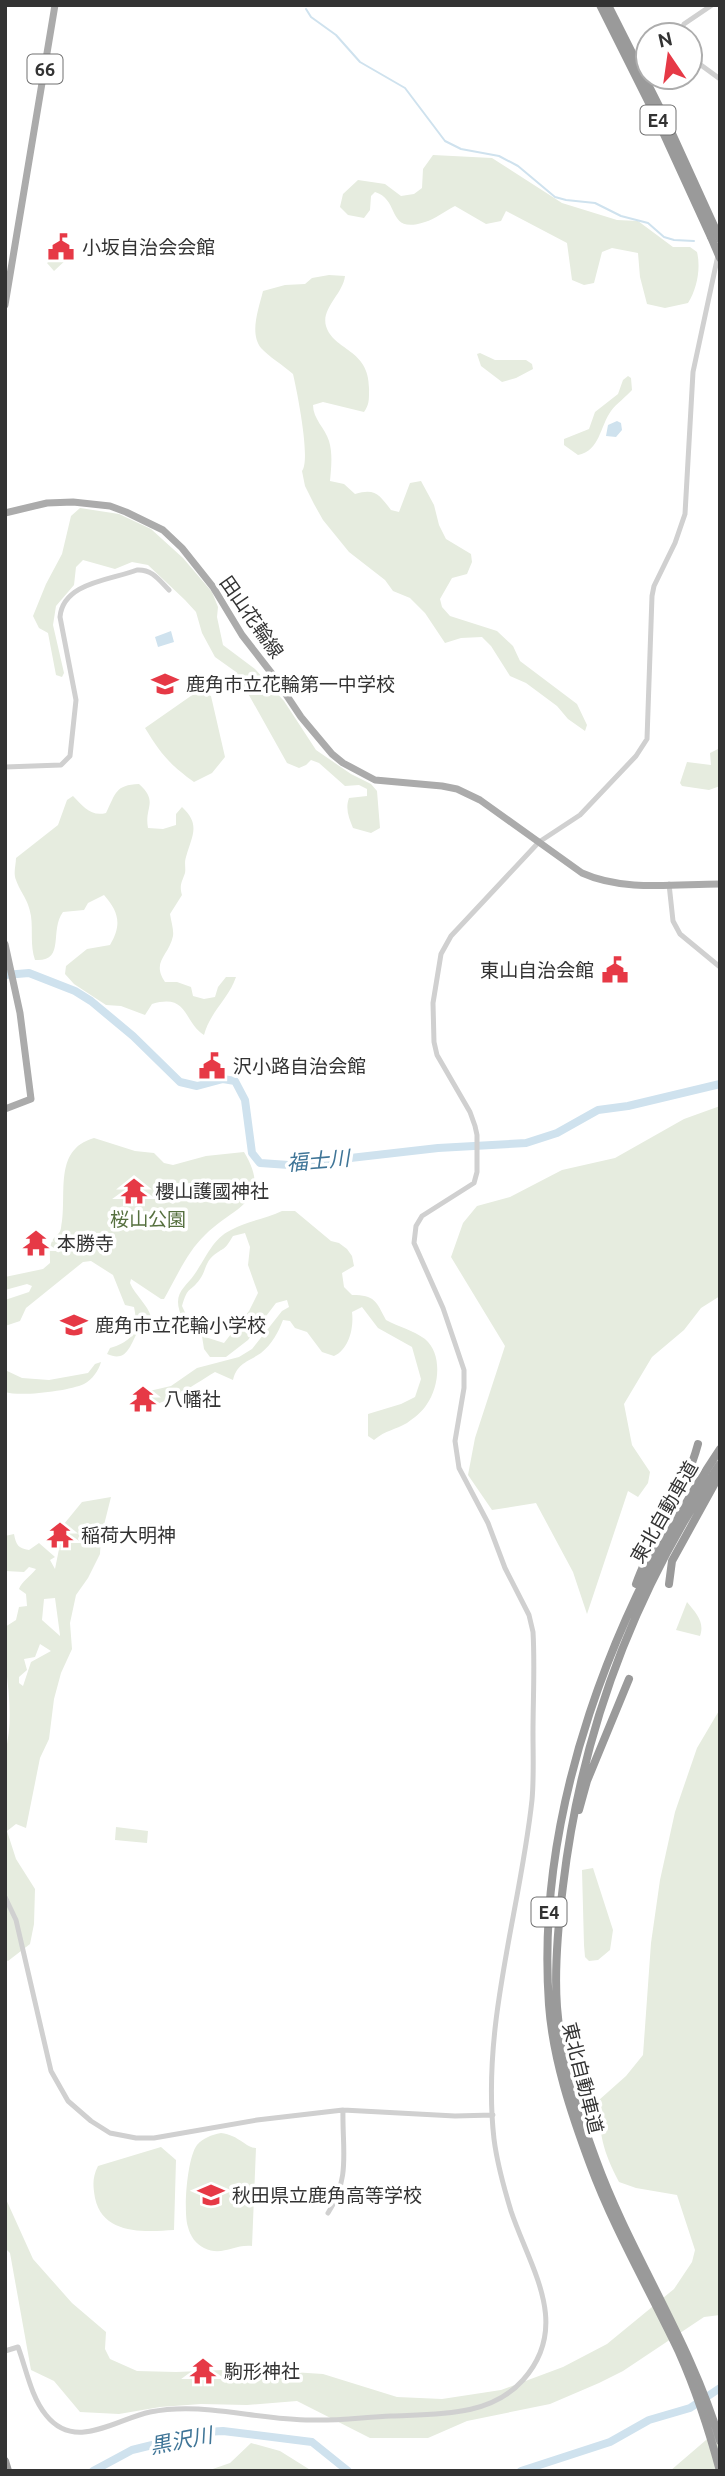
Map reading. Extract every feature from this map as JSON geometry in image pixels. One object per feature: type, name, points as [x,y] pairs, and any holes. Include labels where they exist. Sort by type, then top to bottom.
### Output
[{"type":"highway","name":"E4","points":[[600,5],[715,234]]},
{"type":"highway","name":"E4","points":[[608,5],[658,104],[715,234],[720,258]]},
{"type":"highway","points":[[612,1653],[640,1573],[692,1467],[698,1444]]},
{"type":"highway","name":"東北自動車道","points":[[694,2380],[617,2230],[589,2163],[560,2070],[549,2006],[547,1937],[554,1862],[573,1775],[612,1653],[657,1552],[720,1449]]},
{"type":"highway","name":"東北自動車道","points":[[720,1464],[668,1546],[619,1655],[582,1775],[565,1862],[556,1982],[561,2036],[568,2069],[596,2160],[720,2441]]},
{"type":"highway","points":[[669,1584],[672,1561],[720,1474]]},
{"type":"highway","points":[[565,1862],[587,1781],[629,1679]]},
{"type":"highway","name":"東北自動車道","points":[[704,2406],[720,2471]]},
{"type":"highway","points":[[5,2461],[8,2471]]},
{"type":"main road","name":"66","points":[[5,305],[55,5]]},
{"type":"main road","name":"田山花輪線","points":[[5,513],[47,503],[73,502],[110,506],[163,530],[182,548],[213,587],[242,635],[273,674],[300,717],[332,754],[375,780],[457,789],[480,800],[582,873],[598,880],[619,884],[720,884]]},
{"type":"main road","points":[[5,944],[32,1099],[5,1109]]},
{"type":"street","points":[[688,21],[712,5]]},
{"type":"street","points":[[704,67],[720,79]]},
{"type":"street","points":[[5,2350],[18,2347],[38,2403],[56,2426],[71,2432],[89,2432],[143,2414],[174,2409],[202,2409],[311,2420],[433,2416],[461,2412],[492,2403],[506,2395],[533,2366],[543,2346],[547,2322],[542,2292],[512,2212],[503,2179],[494,2140],[491,2090],[495,2037],[532,1797],[533,1632],[529,1615],[505,1568],[488,1523],[459,1468],[454,1441],[464,1388],[464,1370],[443,1308],[414,1243],[414,1233],[422,1216],[474,1183],[477,1172],[477,1135],[470,1112],[437,1055],[433,1003],[436,972],[441,954],[451,936],[539,842],[580,815],[636,757],[647,740],[652,596],[654,586],[683,525],[693,372],[720,246]]},
{"type":"street","points":[[5,767],[61,765],[70,757],[76,700],[60,617],[68,598],[84,587],[145,569],[154,574],[169,590]]},
{"type":"street","points":[[669,884],[673,920],[680,934],[720,967]]},
{"type":"street","points":[[5,1897],[16,1920],[51,2071],[68,2101],[110,2133],[154,2138],[257,2120],[343,2109],[455,2116],[493,2115]]},
{"type":"street","points":[[328,2213],[338,2197],[345,2172],[343,2109]]},
{"type":"green space","points":[[433,155],[492,158],[562,203],[617,220],[638,221],[673,247],[690,247],[697,252],[699,265],[696,285],[688,303],[665,308],[647,304],[640,277],[638,253],[612,248],[602,252],[594,283],[584,285],[572,280],[567,243],[506,211],[501,221],[486,224],[455,206],[429,221],[413,225],[399,220],[383,196],[375,192],[371,196],[370,210],[364,218],[348,215],[340,207],[343,194],[358,180],[385,184],[401,196],[414,194],[422,188],[423,169]]},
{"type":"green space","points":[[61,250],[68,258],[54,271],[47,263]]},
{"type":"green space","points":[[345,276],[329,307],[326,326],[336,341],[351,352],[364,367],[369,392],[364,412],[323,402],[313,405],[330,446],[330,481],[344,484],[355,494],[372,492],[391,510],[399,512],[410,483],[421,481],[434,505],[446,539],[471,554],[472,562],[467,574],[452,578],[440,599],[442,607],[450,616],[497,631],[513,646],[520,661],[577,704],[587,725],[585,731],[526,683],[510,676],[482,637],[461,638],[445,643],[425,613],[410,598],[393,591],[385,580],[349,552],[323,520],[314,504],[305,486],[302,471],[304,440],[293,374],[261,348],[257,342],[255,328],[263,291],[285,285],[305,284],[312,278]]},
{"type":"green space","points":[[477,354],[495,360],[526,360],[532,364],[533,369],[502,382],[481,366]]},
{"type":"green space","points":[[628,376],[631,378],[632,390],[611,411],[591,449],[578,455],[564,445],[564,439],[589,429],[595,412],[618,394],[623,380]]},
{"type":"green space","points":[[80,508],[119,514],[151,529],[183,558],[212,592],[218,607],[217,617],[223,645],[255,669],[284,701],[316,750],[371,784],[377,791],[380,828],[371,833],[353,828],[350,821],[347,810],[349,798],[367,796],[367,789],[359,785],[345,786],[319,763],[311,760],[299,768],[287,763],[236,672],[215,657],[202,633],[196,612],[148,565],[132,562],[115,569],[83,560],[76,567],[74,585],[56,606],[53,625],[64,673],[62,677],[56,675],[48,633],[39,628],[33,616],[62,554],[71,516]]},
{"type":"green space","points":[[198,691],[211,696],[225,757],[212,773],[194,782],[166,758],[145,728]]},
{"type":"green space","points":[[720,748],[720,786],[709,790],[682,786],[680,783],[687,762],[711,765],[710,753]]},
{"type":"green space","points":[[139,784],[150,800],[148,828],[163,829],[176,825],[176,814],[182,807],[193,825],[185,859],[182,895],[170,914],[173,936],[160,963],[161,975],[165,982],[177,982],[191,987],[193,996],[204,999],[215,997],[218,987],[226,977],[236,977],[204,1035],[184,1010],[173,1002],[152,1004],[145,1015],[121,1006],[106,1005],[74,984],[65,974],[66,966],[87,949],[110,945],[114,938],[116,913],[104,895],[88,903],[84,910],[63,912],[57,928],[54,951],[45,959],[35,960],[33,954],[31,916],[15,877],[16,858],[58,825],[67,800],[73,796],[84,807],[101,814],[106,813],[117,791],[125,786]]},
{"type":"green space","points":[[720,1106],[720,1296],[701,1308],[684,1330],[652,1357],[624,1404],[632,1445],[650,1472],[648,1483],[638,1497],[628,1491],[587,1614],[573,1572],[536,1503],[492,1510],[468,1475],[475,1438],[505,1346],[451,1257],[463,1223],[477,1206],[510,1197],[562,1170],[615,1158],[684,1119]]},
{"type":"green space","name":"桜山公園","points":[[94,1138],[135,1151],[154,1153],[164,1163],[173,1165],[206,1156],[244,1152],[255,1182],[247,1201],[216,1225],[193,1249],[164,1299],[131,1279],[132,1287],[151,1317],[126,1353],[118,1356],[107,1354],[110,1348],[129,1338],[135,1329],[134,1307],[125,1305],[113,1275],[91,1261],[83,1262],[26,1308],[20,1321],[5,1326],[5,1300],[29,1292],[32,1286],[27,1284],[5,1290],[5,1277],[43,1269],[50,1263],[51,1244],[61,1228],[67,1163],[72,1152]]},
{"type":"green space","points":[[282,1211],[295,1211],[331,1241],[347,1249],[354,1266],[342,1273],[344,1287],[352,1295],[366,1296],[374,1300],[386,1320],[425,1339],[435,1353],[436,1380],[425,1407],[407,1423],[374,1440],[368,1436],[368,1414],[415,1397],[421,1379],[412,1347],[378,1328],[362,1307],[352,1312],[349,1337],[343,1348],[334,1356],[322,1352],[307,1332],[295,1328],[290,1321],[283,1320],[268,1346],[240,1366],[233,1380],[215,1372],[168,1399],[137,1409],[135,1401],[145,1392],[171,1386],[197,1368],[239,1357],[252,1349],[282,1311],[289,1307],[287,1300],[276,1303],[248,1340],[226,1357],[210,1357],[204,1349],[202,1336],[224,1343],[249,1311],[258,1293],[248,1265],[250,1247],[245,1233],[233,1236],[226,1246],[211,1258],[200,1279],[188,1292],[182,1306],[188,1319],[182,1318],[178,1304],[181,1291],[224,1234]]},
{"type":"green space","points":[[101,1362],[92,1377],[77,1387],[33,1394],[5,1392],[5,1370],[22,1378],[49,1380],[88,1373],[95,1364]]},
{"type":"green space","points":[[111,1497],[101,1537],[100,1554],[76,1595],[70,1623],[72,1649],[61,1673],[54,1699],[49,1739],[40,1758],[26,1828],[16,1824],[7,1831],[16,1859],[35,1889],[34,1924],[30,1944],[8,1961],[5,1959],[5,1752],[10,1709],[5,1627],[16,1620],[19,1607],[27,1606],[26,1594],[19,1589],[36,1569],[29,1567],[24,1572],[5,1571],[5,1536],[14,1534],[18,1545],[29,1550],[39,1543],[55,1557],[50,1560],[55,1569],[64,1524],[82,1502]],"holes":[[[55,1598],[60,1635],[60,1636],[42,1620],[44,1599]],[[40,1644],[51,1651],[31,1662],[23,1686],[19,1683],[19,1677],[27,1670],[24,1659],[35,1657]]]},
{"type":"green space","points":[[687,1602],[700,1622],[700,1636],[676,1630]]},
{"type":"green space","points":[[720,1709],[720,2315],[704,2317],[623,2371],[550,2404],[467,2421],[428,2438],[370,2438],[297,2401],[247,2405],[201,2404],[119,2414],[80,2412],[54,2381],[31,2370],[10,2253],[5,2248],[5,2197],[33,2259],[72,2303],[106,2332],[105,2349],[110,2359],[137,2371],[247,2369],[323,2374],[397,2397],[442,2399],[501,2390],[563,2367],[607,2344],[674,2289],[692,2262],[695,2250],[677,2195],[636,2188],[619,2182],[603,2142],[599,2100],[626,2076],[643,2055],[651,1943],[660,1880],[675,1812],[697,1748]]},
{"type":"green space","points":[[116,1827],[148,1831],[147,1843],[115,1840]]},
{"type":"green space","points":[[593,1868],[613,1930],[610,1950],[598,1960],[589,1961],[585,1957],[584,1945],[582,1870]]},
{"type":"green space","points":[[221,2133],[256,2148],[252,2246],[217,2251],[201,2246],[192,2237],[187,2220],[186,2198],[188,2173],[197,2145],[208,2137]]},
{"type":"green space","points":[[161,2147],[176,2160],[174,2230],[138,2231],[126,2229],[106,2219],[95,2198],[94,2182],[98,2166]]},
{"type":"green space","points":[[720,2428],[720,2471],[670,2471]]},
{"type":"green space","points":[[251,2443],[280,2451],[312,2471],[207,2471],[230,2463]]},
{"type":"water","points":[[617,421],[621,423],[622,430],[616,437],[606,436],[608,425]]},
{"type":"water","points":[[171,631],[174,642],[158,647],[155,637]]},
{"type":"waterway","points":[[306,9],[311,17],[336,35],[360,62],[405,88],[445,141],[461,149],[499,156],[518,166],[555,197],[595,203],[621,216],[648,223],[664,237],[694,241]]},
{"type":"waterway","name":"福士川","points":[[5,975],[29,973],[75,991],[133,1036],[180,1082],[197,1086],[223,1079],[235,1081],[245,1100],[252,1153],[260,1163],[289,1165],[438,1148],[526,1143],[557,1133],[598,1110],[628,1106],[720,1084]]},
{"type":"waterway","name":"黒沢川","points":[[521,2471],[610,2442],[649,2420],[690,2408],[720,2388]]},
{"type":"waterway","name":"黒沢川","points":[[93,2471],[132,2450],[205,2432],[223,2431],[312,2442],[348,2471]]},
{"type":"place","name":"小坂自治会会館","points":[[61,247]]},
{"type":"place","name":"鹿角市立花輪第一中学校","points":[[165,684]]},
{"type":"place","name":"東山自治会館","points":[[615,970]]},
{"type":"place","name":"沢小路自治会館","points":[[212,1066]]},
{"type":"place","name":"櫻山護國神社","points":[[134,1191]]},
{"type":"place","name":"本勝寺","points":[[36,1243]]},
{"type":"place","name":"鹿角市立花輪小学校","points":[[74,1325]]},
{"type":"place","name":"八幡社","points":[[143,1399]]},
{"type":"place","name":"稲荷大明神","points":[[60,1535]]},
{"type":"place","name":"秋田県立鹿角高等学校","points":[[211,2195]]},
{"type":"place","name":"駒形神社","points":[[203,2371]]}]
